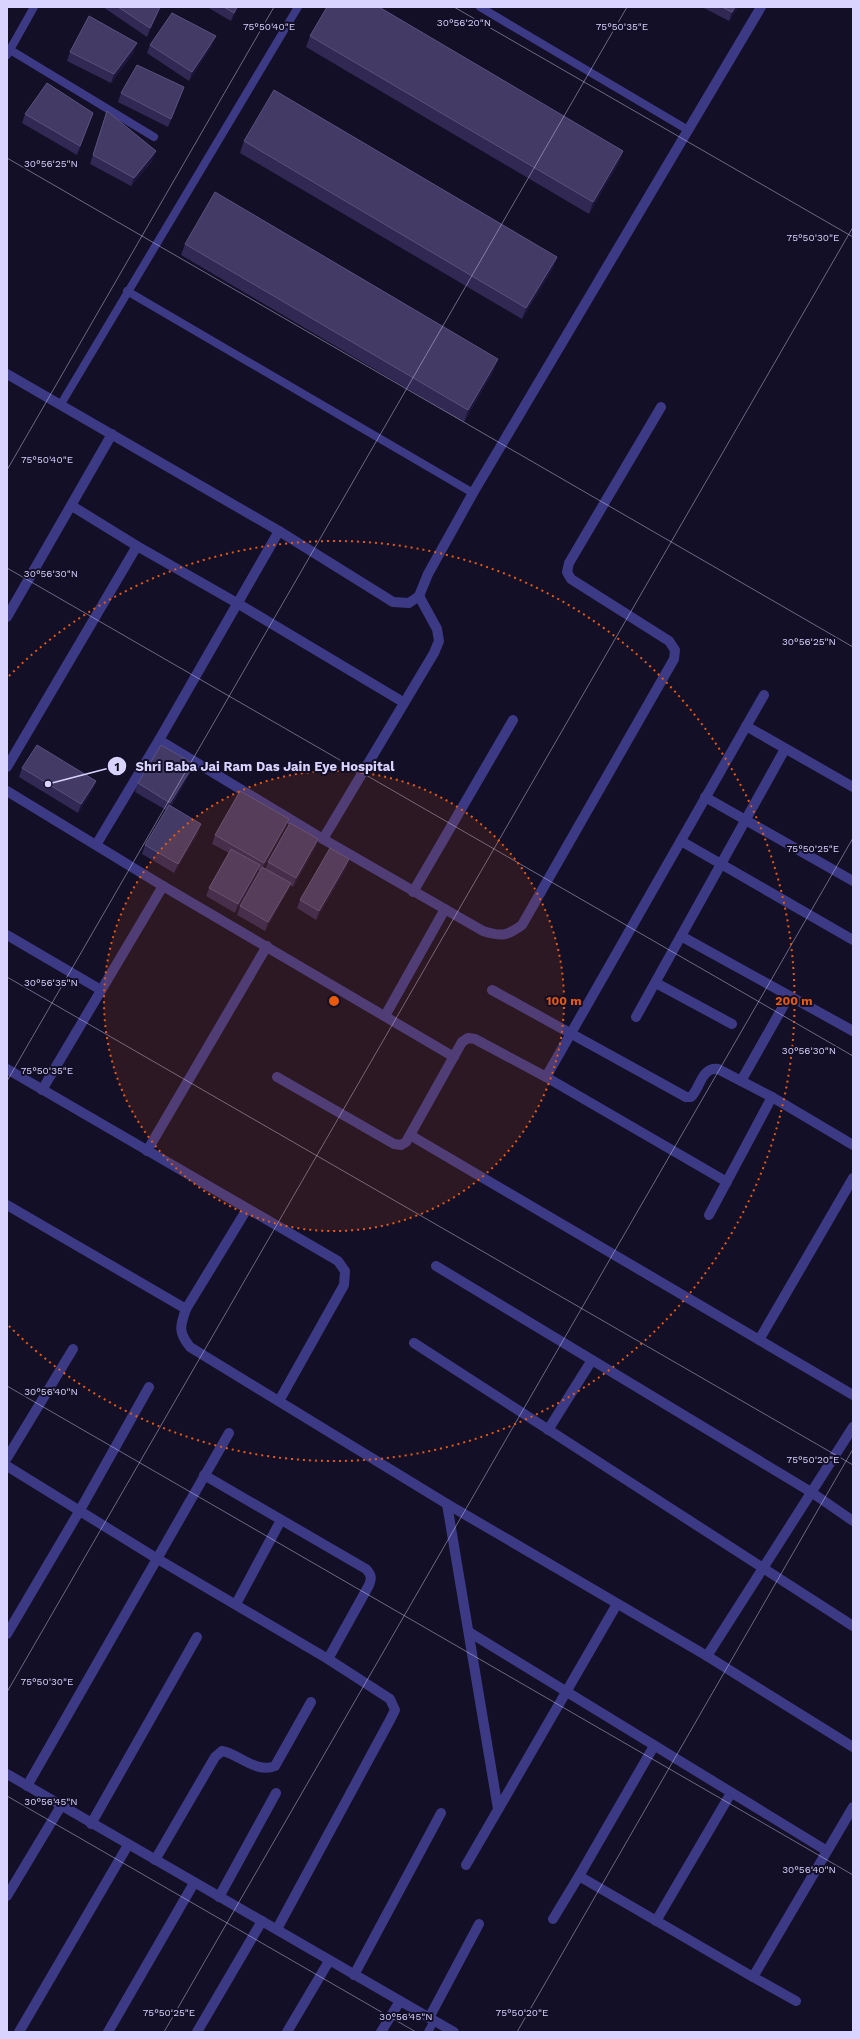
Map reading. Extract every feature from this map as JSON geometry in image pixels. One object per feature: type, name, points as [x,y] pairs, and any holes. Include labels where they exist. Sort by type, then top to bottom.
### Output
[{"type":"street","points":[[7,374],[279,531],[393,602],[409,603],[419,596],[428,574],[473,493],[761,7]]},
{"type":"street","points":[[159,740],[323,839],[483,931],[497,935],[511,934],[522,925],[674,660],[674,650],[669,641],[571,579],[567,572],[569,563],[661,407]]},
{"type":"street","points":[[7,617],[112,434]]},
{"type":"street","points":[[72,506],[137,546],[237,603],[403,702]]},
{"type":"street","points":[[96,845],[159,740],[279,531]]},
{"type":"street","points":[[7,767],[137,546]]},
{"type":"street","points":[[323,839],[403,702],[434,653],[439,640],[437,629],[419,596]]},
{"type":"street","points":[[546,1077],[764,695]]},
{"type":"street","points":[[414,892],[513,720]]},
{"type":"street","points":[[746,726],[853,787]]},
{"type":"street","points":[[636,1018],[785,748]]},
{"type":"street","points":[[7,791],[163,886],[454,1057]]},
{"type":"street","points":[[705,797],[853,881]]},
{"type":"street","points":[[681,841],[853,940]]},
{"type":"street","points":[[42,1090],[163,886]]},
{"type":"street","points":[[385,1016],[445,909]]},
{"type":"street","points":[[7,935],[101,990]]},
{"type":"street","points":[[681,936],[853,1031]]},
{"type":"street","points":[[147,1151],[267,946]]},
{"type":"street","points":[[656,983],[732,1024]]},
{"type":"street","points":[[492,990],[686,1097],[691,1097],[694,1094],[706,1072],[712,1068],[718,1069],[772,1097],[853,1145]]},
{"type":"street","points":[[741,1081],[789,996]]},
{"type":"street","points":[[277,1077],[394,1144],[401,1145],[406,1142],[410,1136],[462,1042],[468,1038],[475,1039],[546,1077],[727,1182]]},
{"type":"street","points":[[7,1070],[338,1261],[345,1271],[344,1285],[279,1401]]},
{"type":"street","points":[[709,1215],[772,1097]]},
{"type":"street","points":[[410,1136],[853,1395]]},
{"type":"street","points":[[759,1340],[853,1178]]},
{"type":"street","points":[[7,1205],[186,1309]]},
{"type":"street","points":[[247,1209],[186,1309],[180,1324],[182,1336],[190,1347],[447,1504],[708,1656],[853,1747]]},
{"type":"street","points":[[436,1266],[812,1492],[853,1521]]},
{"type":"street","points":[[414,1343],[853,1626]]},
{"type":"street","points":[[7,1458],[73,1349]]},
{"type":"street","points":[[548,1430],[592,1360]]},
{"type":"street","points":[[7,1634],[80,1510],[149,1387]]},
{"type":"street","points":[[708,1656],[853,1427]]},
{"type":"street","points":[[26,1786],[156,1558],[229,1434]]},
{"type":"street","points":[[7,1466],[156,1558],[328,1659],[390,1699],[395,1710],[277,1929]]},
{"type":"street","points":[[204,1475],[366,1569],[371,1575],[371,1581],[368,1587],[328,1659]]},
{"type":"street","points":[[447,1504],[498,1809]]},
{"type":"street","points":[[236,1604],[281,1520]]},
{"type":"street","points":[[466,1865],[617,1604]]},
{"type":"street","points":[[468,1632],[827,1851]]},
{"type":"street","points":[[91,1824],[197,1637]]},
{"type":"street","points":[[155,1860],[215,1757],[222,1751],[230,1752],[260,1768],[268,1769],[275,1766],[310,1702]]},
{"type":"street","points":[[553,1919],[654,1746]]},
{"type":"street","points":[[7,1774],[91,1824],[262,1920],[329,1961],[454,2032]]},
{"type":"street","points":[[219,1897],[276,1793]]},
{"type":"street","points":[[656,1921],[731,1793]]},
{"type":"street","points":[[7,1896],[61,1806]]},
{"type":"street","points":[[753,1977],[853,1807]]},
{"type":"street","points":[[354,1974],[441,1813]]},
{"type":"street","points":[[20,2032],[128,1845]]},
{"type":"street","points":[[579,1876],[796,2001]]},
{"type":"street","points":[[108,2032],[194,1883]]},
{"type":"street","points":[[197,2032],[262,1920]]},
{"type":"street","points":[[431,2019],[479,1924]]},
{"type":"street","points":[[287,2032],[329,1961]]},
{"type":"street","points":[[381,2032],[400,2001]]},
{"type":"lane","points":[[34,7],[8,51],[154,137]]},
{"type":"lane","points":[[61,404],[127,291],[298,7]]},
{"type":"lane","points":[[480,7],[688,130]]},
{"type":"lane","points":[[127,291],[473,493]]},
{"type":"lane","points":[[428,2032],[431,2019]]},
{"type":"building","points":[[118,7],[160,7],[150,28]]},
{"type":"building","points":[[224,7],[237,7],[234,13]]},
{"type":"building","points":[[327,7],[379,7],[623,151],[593,202],[310,36]]},
{"type":"building","points":[[722,7],[735,7],[732,12]]},
{"type":"building","points":[[172,13],[216,36],[192,72],[150,45]]},
{"type":"building","points":[[89,16],[137,43],[114,74],[70,52]]},
{"type":"building","points":[[137,65],[184,87],[171,119],[121,93]]},
{"type":"building","points":[[47,83],[93,113],[80,146],[25,114]]},
{"type":"building","points":[[274,90],[557,257],[526,308],[244,141]]},
{"type":"building","points":[[107,111],[156,151],[134,178],[93,155]]},
{"type":"building","points":[[215,192],[498,359],[468,410],[185,244]]},
{"type":"building","points":[[37,745],[96,781],[81,804],[22,768]]},
{"type":"building","points":[[161,745],[194,764],[170,803],[138,783]]},
{"type":"building","points":[[240,791],[289,819],[264,863],[215,835]]},
{"type":"building","points":[[169,805],[201,824],[178,864],[145,845]]},
{"type":"building","points":[[290,823],[318,839],[296,878],[268,862]]},
{"type":"building","points":[[330,848],[349,859],[319,911],[300,900]]},
{"type":"building","points":[[231,849],[260,865],[238,904],[209,888]]},
{"type":"building","points":[[262,867],[291,883],[268,922],[240,906]]},
{"type":"place","name":"Shri Baba Jai Ram Das Jain Eye Hospital","points":[[48,784]]}]
